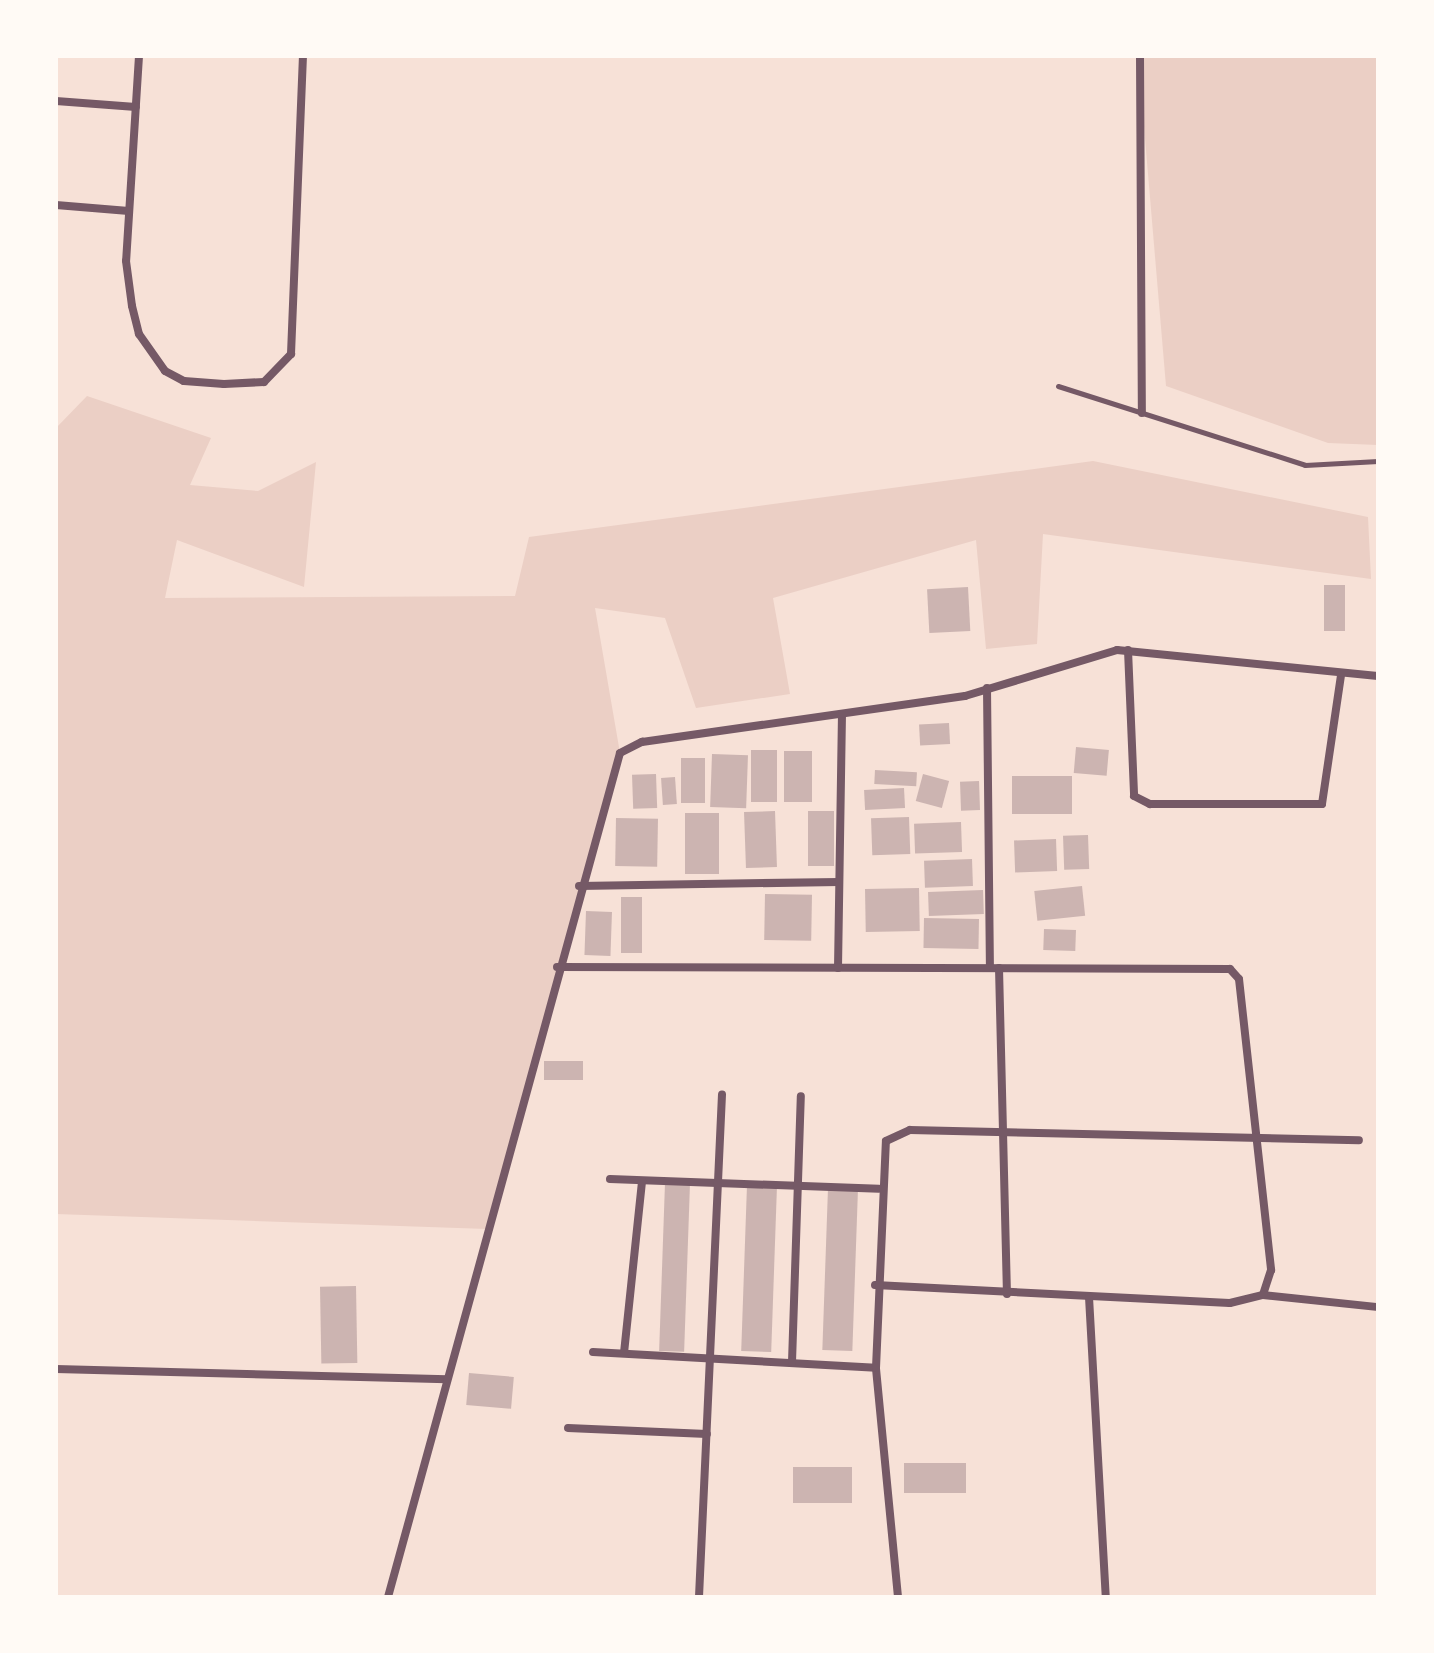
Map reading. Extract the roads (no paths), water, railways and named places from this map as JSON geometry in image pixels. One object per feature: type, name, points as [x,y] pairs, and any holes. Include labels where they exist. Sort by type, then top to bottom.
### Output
[{"type":"street","points":[[139,56],[129,211],[132,306],[139,334],[165,371],[184,381],[224,384],[264,382],[279,373],[297,328],[293,180],[303,56]]},
{"type":"street","points":[[1140,56],[1142,413]]},
{"type":"street","points":[[56,101],[136,107]]},
{"type":"street","points":[[56,205],[129,211]]},
{"type":"street","points":[[1128,650],[1134,796],[1150,804],[1322,804],[1341,676]]},
{"type":"street","points":[[388,1597],[579,886],[620,753],[642,742],[842,716],[987,688],[1080,656],[1128,650],[1341,676],[1378,676]]},
{"type":"street","points":[[987,688],[1007,1294]]},
{"type":"street","points":[[838,968],[842,716]]},
{"type":"street","points":[[579,886],[839,882]]},
{"type":"street","points":[[557,967],[1236,972],[1253,1140],[1271,1270],[1263,1295]]},
{"type":"street","points":[[699,1597],[722,1095]]},
{"type":"street","points":[[792,1362],[801,1096]]},
{"type":"street","points":[[898,1597],[876,1368],[879,1189],[881,1154],[886,1141],[910,1130],[1003,1137],[1359,1140]]},
{"type":"street","points":[[610,1179],[879,1189]]},
{"type":"street","points":[[624,1353],[642,1181]]},
{"type":"street","points":[[875,1285],[1230,1303],[1263,1295],[1378,1307]]},
{"type":"street","points":[[1089,1297],[1106,1597]]},
{"type":"street","points":[[593,1352],[709,1356],[876,1368]]},
{"type":"street","points":[[56,1369],[447,1379]]},
{"type":"street","points":[[568,1428],[707,1434]]},
{"type":"lane","points":[[1058,386],[1305,465],[1378,461]]}]
